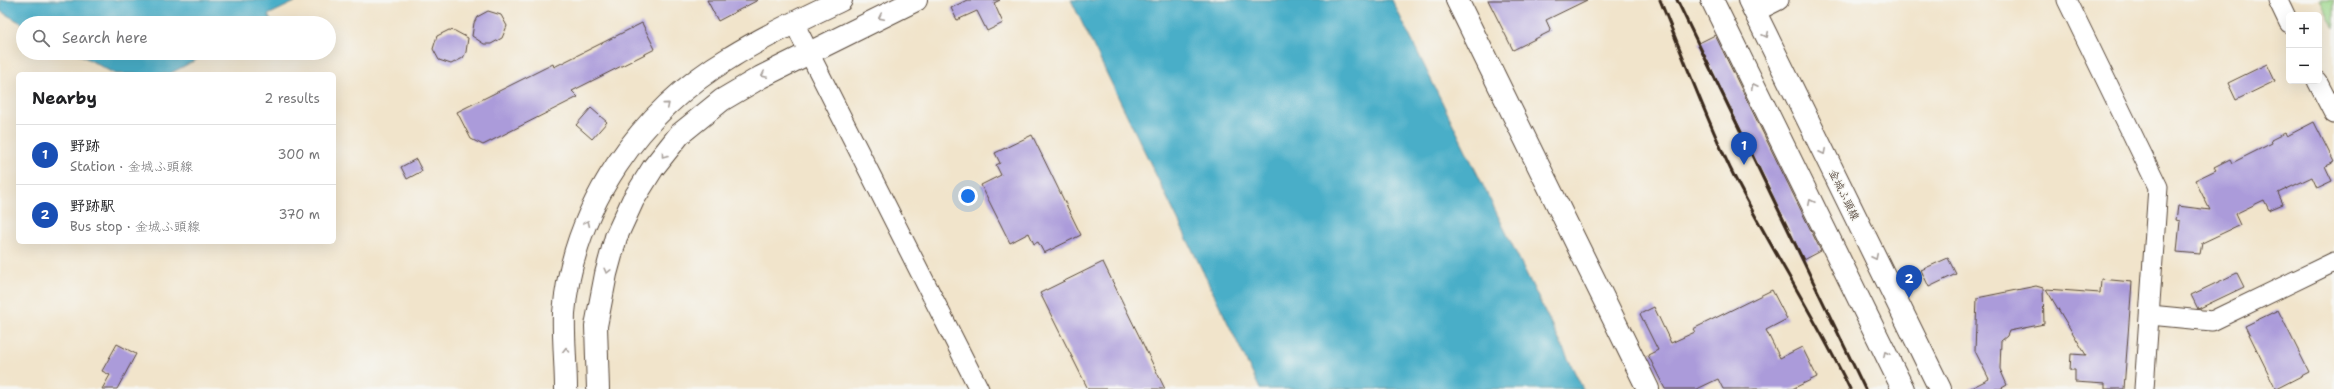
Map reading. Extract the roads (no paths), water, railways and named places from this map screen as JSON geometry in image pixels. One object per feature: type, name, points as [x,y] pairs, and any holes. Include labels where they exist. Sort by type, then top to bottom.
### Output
[{"type":"street","points":[[566,389],[564,314],[573,269],[584,228],[605,184],[628,148],[657,114],[692,84],[731,57],[794,23],[841,0]]},
{"type":"street","points":[[598,389],[596,326],[616,237],[633,200],[654,168],[680,134],[722,100],[761,77],[916,0]]},
{"type":"street","points":[[1457,0],[1648,389]]},
{"type":"street","points":[[1712,0],[1903,389]]},
{"type":"street","points":[[1752,6],[1779,0]]},
{"type":"street","points":[[2067,0],[2158,187],[2144,389]]},
{"type":"street","points":[[2278,0],[2286,17]]},
{"type":"street","name":"金城ふ頭線","points":[[1752,6],[1940,389]]},
{"type":"street","points":[[794,23],[979,389]]},
{"type":"street","points":[[2319,84],[2334,114]]},
{"type":"street","points":[[2150,315],[2212,321],[2334,262]]},
{"type":"water","points":[[0,0],[299,0],[268,16],[16,16],[16,20],[0,11]]},
{"type":"water","points":[[1071,0],[1392,0],[1583,389],[1260,389]]},
{"type":"water","points":[[90,60],[196,60],[173,72],[111,72]]},
{"type":"railway","points":[[1660,0],[1702,105],[1730,168],[1744,196],[1821,333],[1850,389]]},
{"type":"railway","points":[[1677,0],[1865,389]]},
{"type":"place","name":"野跡","points":[[1744,165]]},
{"type":"place","name":"野跡駅","points":[[1909,298]]}]
